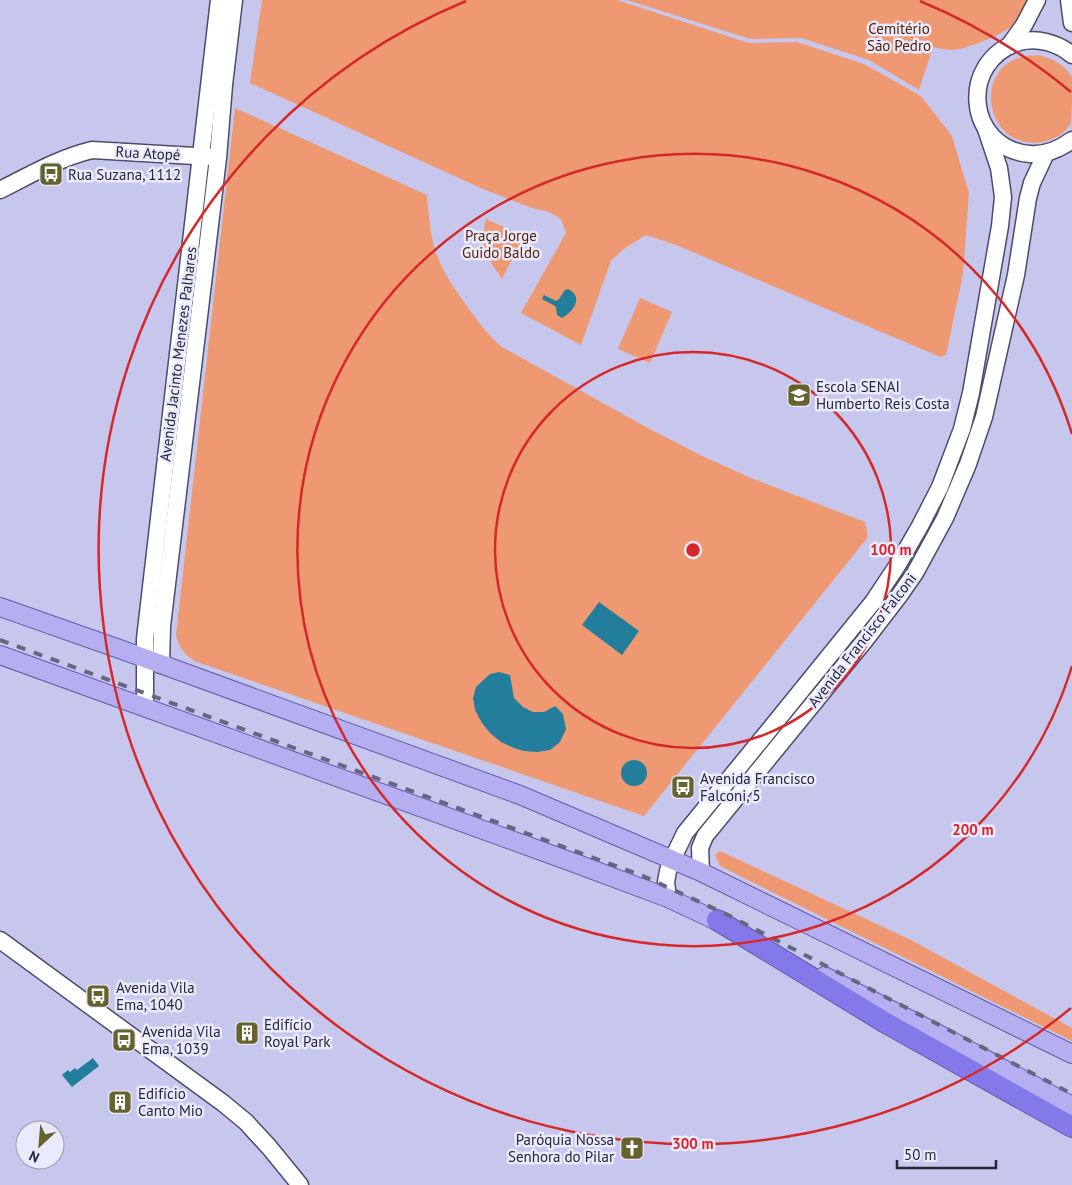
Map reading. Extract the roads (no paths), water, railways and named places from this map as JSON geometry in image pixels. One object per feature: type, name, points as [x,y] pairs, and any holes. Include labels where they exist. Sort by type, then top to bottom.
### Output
[{"type":"highway","points":[[717,920],[886,1023],[1072,1127]]},
{"type":"main road","name":"Avenida Jacinto Menezes Palhares","points":[[153,662],[145,639],[219,0]]},
{"type":"main road","name":"Avenida Jacinto Menezes Palhares","points":[[145,708],[153,662],[162,626],[218,158],[234,0]]},
{"type":"main road","points":[[1010,46],[1024,25],[1036,0]]},
{"type":"main road","points":[[1069,0],[1072,23]]},
{"type":"main road","points":[[1072,55],[1059,46],[1034,40],[1010,46],[998,52],[982,73],[978,87],[977,102],[980,116],[986,129],[1002,145],[1012,150],[1034,154],[1046,153],[1072,140]]},
{"type":"main road","name":"Avenida Francisco Falconi","points":[[668,898],[666,882],[672,860],[685,832],[872,602],[897,566],[940,487],[962,429],[973,382],[999,234],[1003,197],[998,168],[986,129]]},
{"type":"main road","name":"Rua Atopé","points":[[0,190],[57,162],[92,150],[218,158]]},
{"type":"main road","name":"Avenida Francisco Falconi","points":[[701,872],[700,848],[705,836],[899,596],[915,573],[945,518],[968,464],[984,417],[1016,276],[1028,198],[1032,182],[1046,153]]},
{"type":"main road","points":[[0,607],[520,795],[701,872],[1072,1054]]},
{"type":"main road","points":[[0,654],[668,898],[717,920],[946,1038],[1072,1106]]},
{"type":"main road","points":[[0,940],[223,1103],[246,1122],[300,1185]]},
{"type":"water","points":[[568,289],[573,292],[576,304],[562,318],[557,315],[555,306],[542,299],[544,295],[556,301]]},
{"type":"water","points":[[599,602],[639,631],[622,655],[582,625]]},
{"type":"water","points":[[499,672],[510,675],[514,698],[523,707],[533,712],[544,712],[555,706],[563,714],[566,729],[560,742],[550,750],[537,752],[514,748],[501,742],[482,723],[475,710],[473,698],[476,687],[490,674]]},
{"type":"water","points":[[634,760],[643,764],[647,773],[643,782],[634,786],[625,782],[621,773],[625,764]]},
{"type":"water","points":[[93,1058],[99,1066],[72,1087],[62,1075],[68,1070],[70,1072],[75,1068],[77,1070]]},
{"type":"railway","points":[[0,640],[643,876],[728,915],[1072,1094]]},
{"type":"place","name":"Rua Suzana, 1112","points":[[51,174]]},
{"type":"place","name":"Escola SENAI Humberto Reis Costa","points":[[799,395]]},
{"type":"place","name":"Avenida Francisco Falconi, 5","points":[[683,787]]},
{"type":"place","name":"Avenida Vila Ema, 1040","points":[[98,996]]},
{"type":"place","name":"Edifício Royal Park","points":[[247,1033]]},
{"type":"place","name":"Avenida Vila Ema, 1039","points":[[124,1040]]},
{"type":"place","name":"Edifício Canto Mio","points":[[120,1102]]},
{"type":"place","name":"Paróquia Nossa Senhora do Pilar","points":[[632,1148]]},
{"type":"park label","name":"Cemitério São Pedro","points":[[899,36]]},
{"type":"park label","name":"Praça Jorge Guido Baldo","points":[[501,244]]}]
